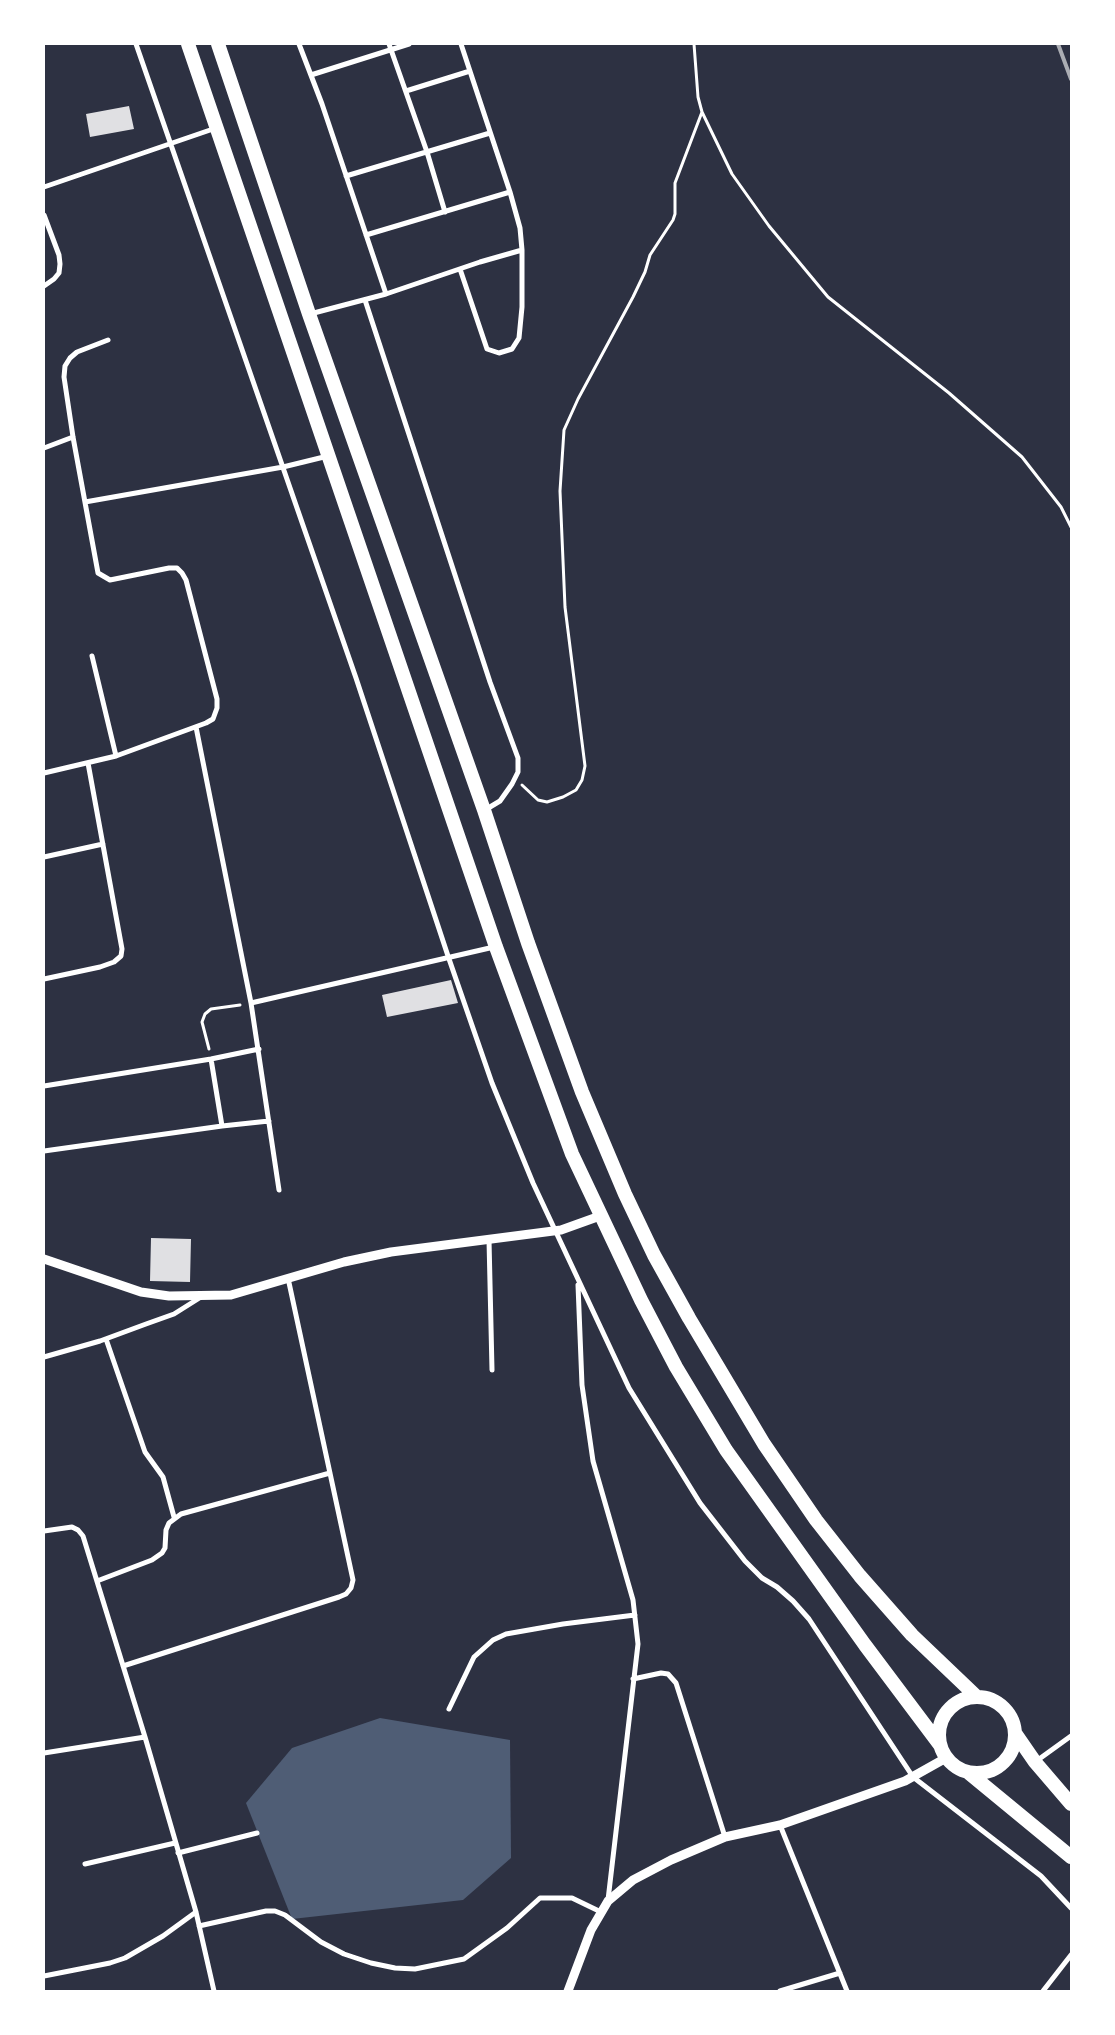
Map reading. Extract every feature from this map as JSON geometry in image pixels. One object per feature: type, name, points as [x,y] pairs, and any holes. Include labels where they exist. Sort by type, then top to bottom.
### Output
[{"type":"highway","points":[[188,44],[496,946],[572,1154],[600,1216],[676,1368],[726,1450],[864,1645],[956,1768],[969,1773],[1071,1857]]},
{"type":"highway","points":[[218,44],[309,314],[582,1092],[654,1255],[684,1310],[764,1444],[816,1520],[860,1576],[912,1635],[977,1697]]},
{"type":"highway","points":[[943,1752],[938,1731],[943,1718],[951,1706],[963,1699],[977,1697],[991,1700],[1003,1708],[1012,1719],[1015,1733],[1014,1747],[1007,1759],[997,1768],[983,1773],[969,1773]]},
{"type":"highway","points":[[1015,1733],[1035,1762],[1071,1804]]},
{"type":"street","points":[[136,44],[356,678],[492,1083],[532,1183],[556,1230],[629,1388],[700,1503],[745,1561],[762,1578],[777,1587],[793,1601],[809,1619],[913,1777],[1041,1876],[1071,1908]]},
{"type":"street","points":[[299,44],[386,294]]},
{"type":"street","points":[[311,75],[390,47],[409,44]]},
{"type":"street","points":[[460,269],[487,349],[500,353],[512,350],[519,338],[522,307],[520,228],[461,44]]},
{"type":"street","points":[[390,47],[427,152],[445,212]]},
{"type":"street","points":[[406,91],[470,71]]},
{"type":"street","points":[[44,187],[170,145],[216,127]]},
{"type":"street","points":[[346,176],[490,133]]},
{"type":"street","points":[[366,235],[510,192]]},
{"type":"street","points":[[44,216],[59,255],[60,264],[59,272],[54,279],[44,286]]},
{"type":"street","points":[[309,314],[386,294],[522,250]]},
{"type":"street","points":[[365,300],[487,673],[518,758],[519,766],[512,784],[500,802],[484,810]]},
{"type":"street","points":[[44,774],[116,756],[196,727],[213,719],[217,708],[217,699],[186,580],[182,573],[177,568],[169,568],[116,580],[104,578],[98,573],[64,377],[65,366],[70,358],[78,352],[108,340]]},
{"type":"street","points":[[44,448],[73,437]]},
{"type":"street","points":[[85,502],[282,467],[328,456]]},
{"type":"street","points":[[92,656],[116,756]]},
{"type":"street","points":[[196,727],[251,1003],[279,1190]]},
{"type":"street","points":[[44,979],[100,967],[114,962],[121,956],[122,949],[88,763]]},
{"type":"street","points":[[44,858],[103,844]]},
{"type":"street","points":[[251,1003],[496,946]]},
{"type":"street","points":[[44,1086],[211,1059],[259,1049]]},
{"type":"street","points":[[211,1059],[222,1126]]},
{"type":"street","points":[[44,1151],[269,1121]]},
{"type":"street","points":[[44,1259],[141,1292],[169,1296],[202,1297],[231,1295],[344,1262],[390,1252],[556,1230],[600,1216]]},
{"type":"street","points":[[489,1240],[492,1370]]},
{"type":"street","points":[[123,1666],[346,1594],[351,1588],[352,1580],[288,1278]]},
{"type":"street","points":[[578,1281],[582,1385],[593,1461],[633,1600],[638,1644],[608,1901]]},
{"type":"street","points":[[44,1357],[106,1339],[174,1314],[202,1297]]},
{"type":"street","points":[[106,1339],[145,1452],[163,1477],[174,1517]]},
{"type":"street","points":[[97,1581],[152,1560],[162,1553],[165,1548],[166,1530],[174,1517],[180,1514],[330,1473]]},
{"type":"street","points":[[44,1531],[72,1527],[83,1536],[145,1737],[196,1912],[214,1991]]},
{"type":"street","points":[[449,1709],[474,1657],[493,1640],[506,1634],[534,1629],[635,1615]]},
{"type":"street","points":[[633,1679],[661,1673],[668,1674],[676,1683],[725,1838]]},
{"type":"street","points":[[1035,1762],[1071,1736]]},
{"type":"street","points":[[44,1753],[145,1737]]},
{"type":"street","points":[[568,1991],[591,1930],[601,1912],[608,1901],[641,1876],[671,1860],[725,1838],[780,1825],[869,1795],[913,1777],[943,1752]]},
{"type":"street","points":[[780,1825],[847,1991]]},
{"type":"street","points":[[178,1853],[257,1833]]},
{"type":"street","points":[[86,1864],[175,1843]]},
{"type":"street","points":[[199,1926],[266,1911],[275,1911],[285,1915],[321,1942],[344,1954],[371,1963],[395,1968],[416,1969],[464,1959],[507,1928],[540,1898],[572,1898],[601,1912]]},
{"type":"street","points":[[44,1976],[110,1963],[125,1958],[163,1936],[196,1912]]},
{"type":"street","points":[[1043,1991],[1071,1957]]},
{"type":"street","points":[[780,1991],[840,1973]]},
{"type":"path","points":[[694,44],[698,97],[702,112],[732,174],[769,226],[828,297],[949,393],[1022,457],[1061,507],[1071,527]]},
{"type":"path","points":[[516,776],[528,792],[542,802],[563,797],[576,790],[582,780],[584,766],[565,607],[560,491],[564,430],[578,399],[634,297],[645,272],[650,254],[673,220],[675,214],[675,183],[702,112]]},
{"type":"path","points":[[211,1059],[202,1022],[205,1014],[211,1009],[251,1003]]},
{"type":"water","points":[[380,1718],[510,1740],[511,1858],[463,1900],[292,1919],[246,1803],[292,1748]]},
{"type":"building","points":[[129,106],[134,129],[90,137],[86,114]]},
{"type":"building","points":[[451,980],[458,1003],[387,1017],[382,995]]},
{"type":"building","points":[[151,1238],[191,1239],[190,1282],[150,1281]]},
{"type":"railway","points":[[1058,44],[1071,79]]}]
